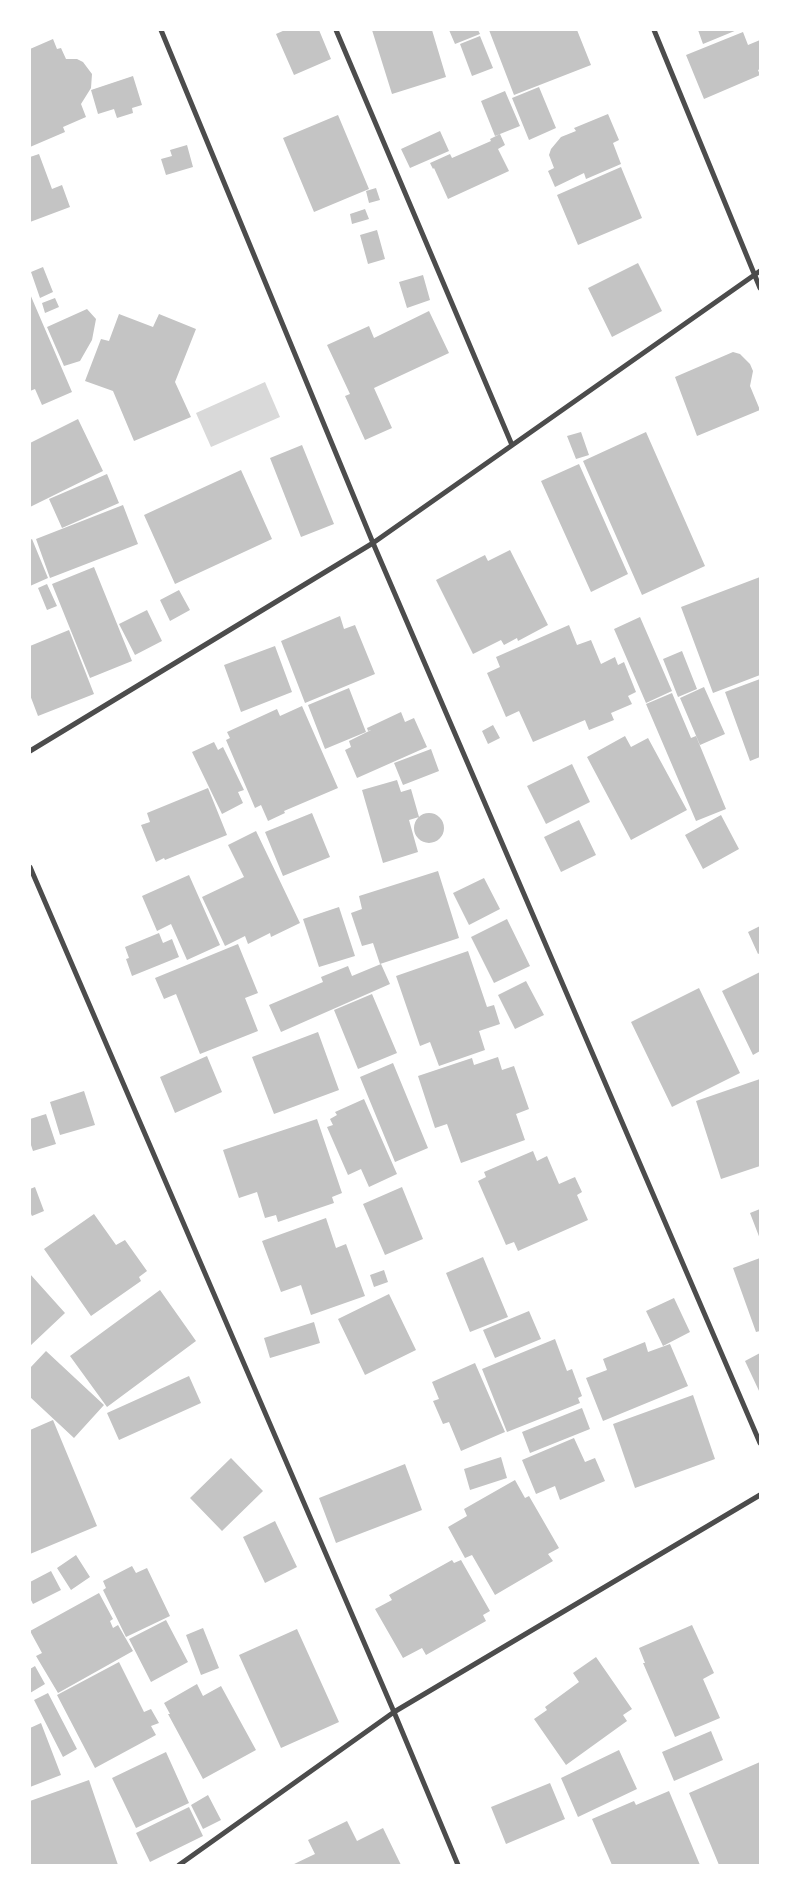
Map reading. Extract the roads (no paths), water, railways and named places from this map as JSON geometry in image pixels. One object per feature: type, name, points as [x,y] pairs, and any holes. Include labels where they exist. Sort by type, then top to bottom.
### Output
[{"type":"street","points":[[161,30],[373,543],[760,1442]]},
{"type":"street","points":[[336,30],[512,445]]},
{"type":"street","points":[[654,30],[760,288]]},
{"type":"street","points":[[30,751],[373,543],[760,271]]},
{"type":"street","points":[[30,867],[458,1865]]},
{"type":"street","points":[[179,1865],[394,1712],[760,1495]]}]
